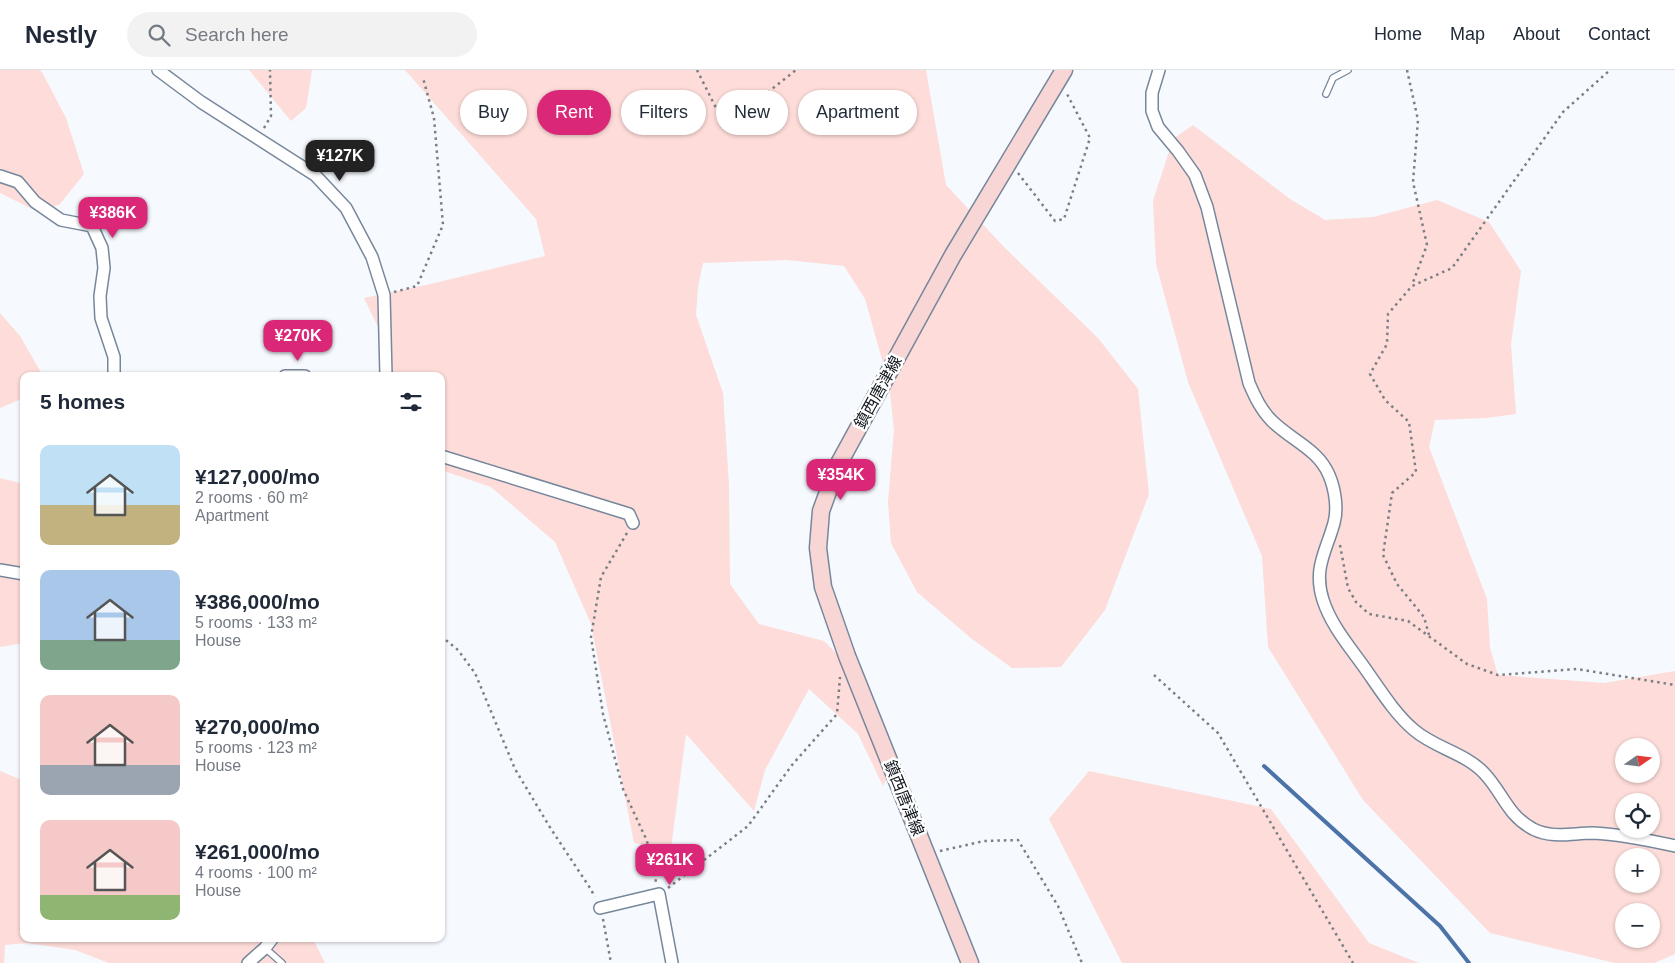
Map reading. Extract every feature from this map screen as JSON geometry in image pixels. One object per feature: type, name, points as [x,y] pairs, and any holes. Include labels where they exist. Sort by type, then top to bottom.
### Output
[{"type":"main road","name":"鎮西唐津線","points":[[970,963],[847,656],[823,586],[818,548],[821,511],[837,466],[953,255],[1062,74]]},
{"type":"street","points":[[158,70],[201,102],[315,175],[346,208],[372,257],[384,294],[386,372]]},
{"type":"street","points":[[1159,70],[1152,93],[1152,111],[1158,127],[1195,175],[1207,207],[1249,383],[1258,404],[1273,422],[1316,455],[1329,475],[1336,502],[1335,522],[1320,562],[1319,584],[1323,601],[1336,627],[1387,700],[1413,729],[1434,744],[1468,761],[1484,773],[1513,815],[1534,830],[1556,836],[1593,833],[1639,838],[1675,846]]},
{"type":"street","points":[[0,176],[18,182],[36,202],[61,220],[92,226],[102,248],[104,268],[100,296],[101,318],[114,356],[114,372]]},
{"type":"street","points":[[445,457],[630,514],[633,523]]},
{"type":"street","points":[[0,570],[20,573]]},
{"type":"street","points":[[600,908],[659,894],[672,963]]},
{"type":"street","points":[[248,963],[269,943]]},
{"type":"lane","points":[[1326,94],[1333,78],[1348,70]]},
{"type":"lane","points":[[269,943],[282,963]]},
{"type":"path","points":[[265,142],[264,130],[271,116],[270,70]]},
{"type":"path","points":[[697,70],[725,126],[796,70]]},
{"type":"path","points":[[1407,70],[1418,120],[1413,182],[1427,245],[1412,286],[1388,314],[1387,344],[1370,374],[1384,400],[1409,422],[1416,472],[1392,493],[1383,555],[1397,584],[1424,617],[1429,635]]},
{"type":"path","points":[[1412,286],[1452,268],[1563,112],[1610,70]]},
{"type":"path","points":[[1009,162],[1055,221],[1064,219],[1090,138],[1062,74]]},
{"type":"path","points":[[384,294],[417,286],[443,225],[434,118],[423,78]]},
{"type":"path","points":[[1335,522],[1348,588],[1356,602],[1369,614],[1408,621],[1467,664],[1498,675],[1578,668],[1675,685]]},
{"type":"path","points":[[633,523],[601,577],[591,637],[603,714],[623,789],[647,841],[659,894],[748,826],[792,765],[837,714],[840,665],[847,656]]},
{"type":"path","points":[[445,639],[458,650],[475,674],[515,769],[551,829],[590,888],[600,908],[612,963]]},
{"type":"path","points":[[1154,675],[1218,733],[1353,963]]},
{"type":"path","points":[[926,854],[984,841],[1018,840],[1058,906],[1082,963]]},
{"type":"shaded area","points":[[0,70],[40,70],[66,118],[84,174],[60,204],[40,213],[0,193]]},
{"type":"shaded area","points":[[249,70],[312,70],[306,108],[291,121]]},
{"type":"shaded area","points":[[405,70],[926,70],[946,185],[1005,248],[1098,338],[1138,389],[1149,494],[1105,610],[1061,667],[1012,668],[972,639],[917,592],[891,543],[888,502],[894,430],[889,384],[865,299],[844,266],[787,260],[703,263],[698,287],[696,315],[723,393],[729,485],[730,584],[759,624],[824,641],[842,659],[887,778],[883,786],[858,734],[809,689],[765,770],[754,811],[686,734],[671,848],[634,843],[591,624],[555,542],[491,487],[445,471],[445,372],[390,372],[378,327],[364,298],[545,256],[536,219],[462,135],[527,135],[527,90],[460,90],[460,133]]},
{"type":"shaded area","points":[[1193,125],[1290,199],[1325,220],[1373,217],[1437,200],[1489,222],[1521,271],[1511,344],[1516,414],[1486,418],[1435,420],[1429,447],[1487,599],[1490,648],[1498,675],[1604,683],[1675,671],[1675,954],[1654,963],[1615,963],[1490,933],[1363,800],[1268,647],[1262,556],[1188,382],[1156,264],[1153,201],[1173,139]]},
{"type":"shaded area","points":[[0,313],[20,336],[41,372],[20,372],[20,400],[0,408]]},
{"type":"shaded area","points":[[0,478],[20,483],[20,644],[0,647]]},
{"type":"shaded area","points":[[0,771],[20,779],[20,942],[314,942],[325,963],[109,963],[75,950],[27,943],[5,945],[4,963],[0,963]]},
{"type":"shaded area","points":[[1089,771],[1271,809],[1369,943],[1419,963],[1122,963],[1049,819]]},
{"type":"waterway","points":[[1264,766],[1440,926],[1469,963]]}]
